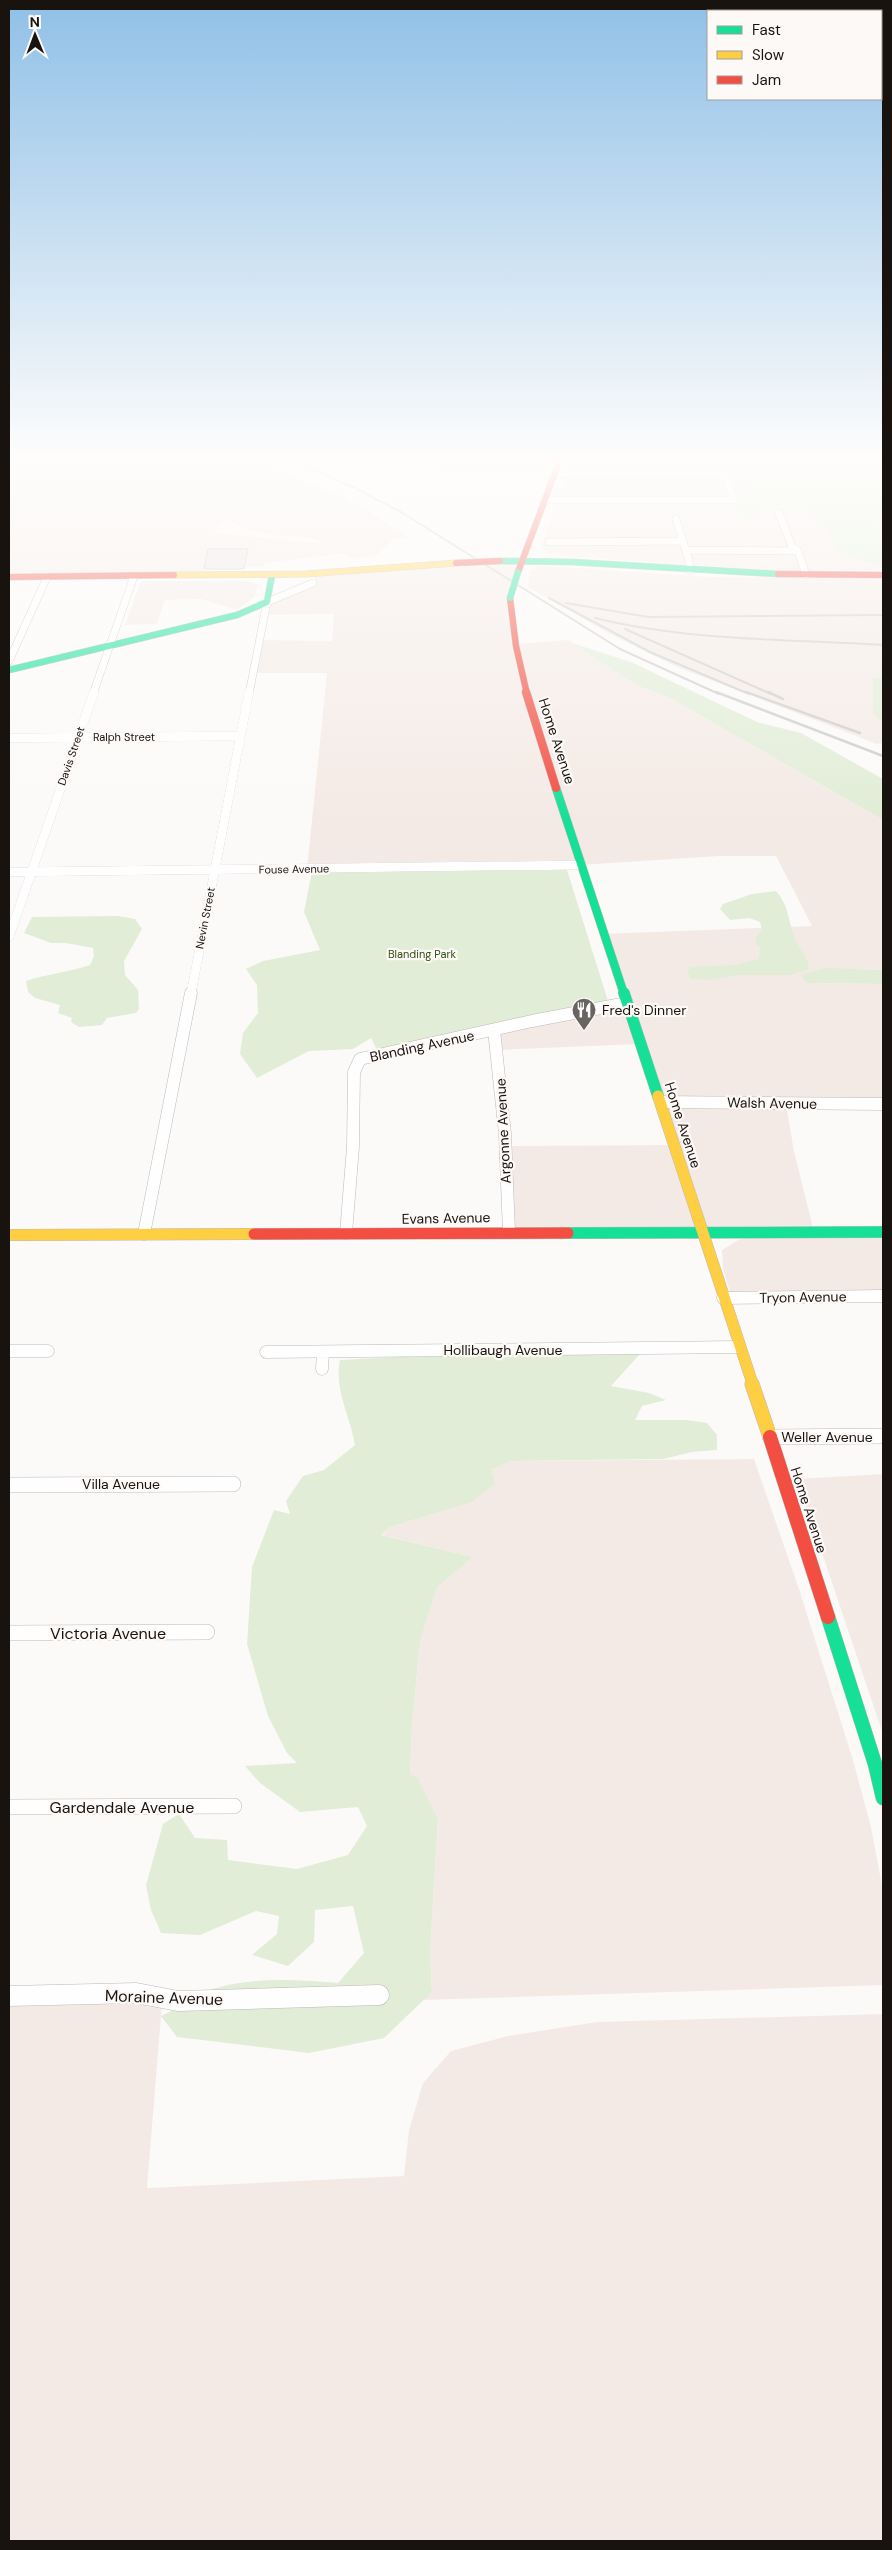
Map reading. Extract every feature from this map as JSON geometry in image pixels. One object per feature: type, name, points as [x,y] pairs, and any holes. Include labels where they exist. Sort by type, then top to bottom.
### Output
[{"type":"street","points":[[9,662],[45,581]]},
{"type":"street","name":"Davis Street","points":[[9,937],[132,581]]},
{"type":"street","points":[[267,602],[271,581]]},
{"type":"street","name":"Home Avenue","points":[[515,581],[510,598],[511,618],[528,703],[770,1437],[875,1764],[883,1798]]},
{"type":"street","points":[[9,670],[215,622],[313,583]]},
{"type":"street","name":"Nevin Street","points":[[144,1234],[267,602]]},
{"type":"street","name":"Ralph Street","points":[[9,738],[240,736]]},
{"type":"street","name":"Fouse Avenue","points":[[9,872],[580,865]]},
{"type":"street","name":"Blanding Avenue","points":[[346,1233],[352,1179],[355,1065],[360,1059],[627,1003]]},
{"type":"street","name":"Argonne Avenue","points":[[494,1030],[505,1134],[509,1232]]},
{"type":"street","name":"Walsh Avenue","points":[[660,1102],[883,1104]]},
{"type":"street","name":"Evans Avenue","points":[[9,1235],[883,1232]]},
{"type":"street","name":"Tryon Avenue","points":[[723,1298],[883,1296]]},
{"type":"street","name":"Hollibaugh Avenue","points":[[266,1352],[739,1347]]},
{"type":"street","points":[[9,1351],[48,1351]]},
{"type":"street","points":[[322,1369],[323,1352]]},
{"type":"street","name":"Weller Avenue","points":[[770,1437],[883,1436]]},
{"type":"street","name":"Villa Avenue","points":[[9,1485],[233,1484]]},
{"type":"street","name":"Victoria Avenue","points":[[9,1633],[207,1632]]},
{"type":"street","name":"Gardendale Avenue","points":[[9,1807],[234,1806]]},
{"type":"street","name":"Moraine Avenue","points":[[9,1996],[136,1994],[178,2001],[379,1995]]},
{"type":"shaded area","points":[[141,581],[244,581],[258,584],[255,596],[237,610],[201,599],[165,600],[157,624],[125,625]]},
{"type":"shaded area","points":[[314,581],[514,581],[512,589],[516,644],[568,640],[634,684],[674,700],[883,820],[883,970],[857,969],[808,983],[883,984],[883,1104],[786,1104],[794,1151],[814,1232],[509,1232],[505,1146],[673,1145],[640,1044],[497,1050],[494,1030],[627,1003],[600,934],[812,926],[776,856],[719,856],[580,865],[307,869],[327,673],[252,673],[258,640],[332,641],[334,614],[264,615],[267,602]]},
{"type":"shaded area","points":[[529,581],[883,581],[883,743],[877,744],[677,667],[608,633],[528,587]]},
{"type":"shaded area","points":[[757,1235],[883,1237],[883,1294],[731,1295],[723,1269],[722,1250],[738,1240]]},
{"type":"shaded area","points":[[754,1459],[800,1592],[853,1760],[871,1827],[883,1891],[883,1985],[423,2000],[432,1992],[430,1951],[438,1821],[410,1774],[412,1725],[420,1642],[437,1586],[473,1557],[382,1535],[390,1527],[470,1503],[491,1470],[511,1461]]},
{"type":"shaded area","points":[[883,1474],[883,1734],[797,1479]]},
{"type":"shaded area","points":[[114,2001],[162,2004],[147,2188],[404,2176],[409,2130],[423,2083],[451,2051],[508,2036],[597,2022],[883,2014],[883,2541],[9,2541],[9,2004]]},
{"type":"green space","points":[[572,643],[631,662],[757,722],[801,733],[883,779],[883,820],[674,700],[634,684]]},
{"type":"green space","points":[[873,678],[883,678],[883,722],[873,713]]},
{"type":"green space","name":"Blanding Park","points":[[567,870],[608,1001],[377,1050],[371,1038],[353,1049],[309,1051],[257,1078],[240,1054],[243,1033],[258,1013],[257,985],[246,969],[263,961],[320,950],[304,912],[312,871]]},
{"type":"green space","points":[[776,891],[784,902],[796,942],[806,958],[809,969],[790,975],[739,975],[709,980],[691,979],[687,972],[690,967],[735,965],[759,959],[760,948],[755,943],[757,935],[762,930],[760,922],[749,918],[730,920],[720,909],[723,904],[752,894]]},
{"type":"green space","points":[[118,916],[135,919],[142,929],[124,961],[125,975],[138,990],[139,1009],[136,1013],[107,1018],[102,1025],[79,1027],[71,1022],[72,1018],[58,1013],[60,1005],[35,998],[28,992],[26,981],[90,965],[94,956],[93,948],[66,943],[51,943],[24,933],[32,917]]},
{"type":"green space","points":[[825,968],[883,970],[883,984],[807,983],[801,975]]},
{"type":"green space","points":[[456,1354],[640,1354],[611,1386],[649,1393],[666,1400],[642,1406],[635,1420],[686,1420],[707,1423],[717,1435],[717,1450],[692,1452],[663,1459],[511,1461],[491,1470],[495,1484],[470,1503],[390,1527],[381,1535],[473,1557],[437,1587],[420,1642],[412,1725],[410,1774],[418,1778],[438,1820],[430,1951],[432,1992],[384,2038],[309,2053],[177,2037],[161,2016],[205,1992],[220,1987],[249,1982],[293,1980],[338,1983],[364,1953],[353,1906],[315,1910],[314,1942],[288,1966],[252,1955],[277,1934],[279,1916],[256,1911],[200,1935],[161,1933],[151,1910],[146,1885],[163,1824],[179,1814],[195,1838],[227,1840],[228,1860],[297,1869],[348,1855],[367,1826],[358,1807],[300,1812],[260,1783],[245,1766],[297,1763],[287,1753],[268,1716],[247,1644],[252,1567],[274,1510],[290,1514],[286,1501],[303,1476],[324,1470],[355,1445],[339,1382],[340,1360]]},
{"type":"railway","points":[[511,581],[620,649],[719,694]]},
{"type":"railway","points":[[549,598],[650,652],[749,694]]},
{"type":"railway","points":[[566,603],[648,617],[883,615]]},
{"type":"railway","points":[[595,618],[630,626],[702,635],[883,645]]},
{"type":"railway","points":[[625,629],[771,694]]},
{"type":"railway","points":[[716,692],[883,756]]},
{"type":"railway","points":[[746,692],[860,733]]},
{"type":"railway","points":[[768,692],[783,699]]},
{"type":"traffic: fast","points":[[9,670],[237,615],[267,602],[271,581]]},
{"type":"traffic: fast","points":[[510,598],[515,581]]},
{"type":"traffic: fast","points":[[556,788],[658,1096]]},
{"type":"traffic: fast","points":[[568,1233],[883,1232]]},
{"type":"traffic: fast","points":[[828,1617],[875,1764],[883,1798]]},
{"type":"traffic: slow","points":[[658,1096],[770,1437]]},
{"type":"traffic: slow","points":[[9,1235],[254,1234]]},
{"type":"traffic: jam","points":[[510,598],[512,622],[521,670],[533,718],[556,788]]},
{"type":"traffic: jam","points":[[254,1234],[568,1233]]},
{"type":"traffic: jam","points":[[770,1437],[828,1617]]},
{"type":"place","name":"Fred's Dinner","points":[[584,1031]]}]
